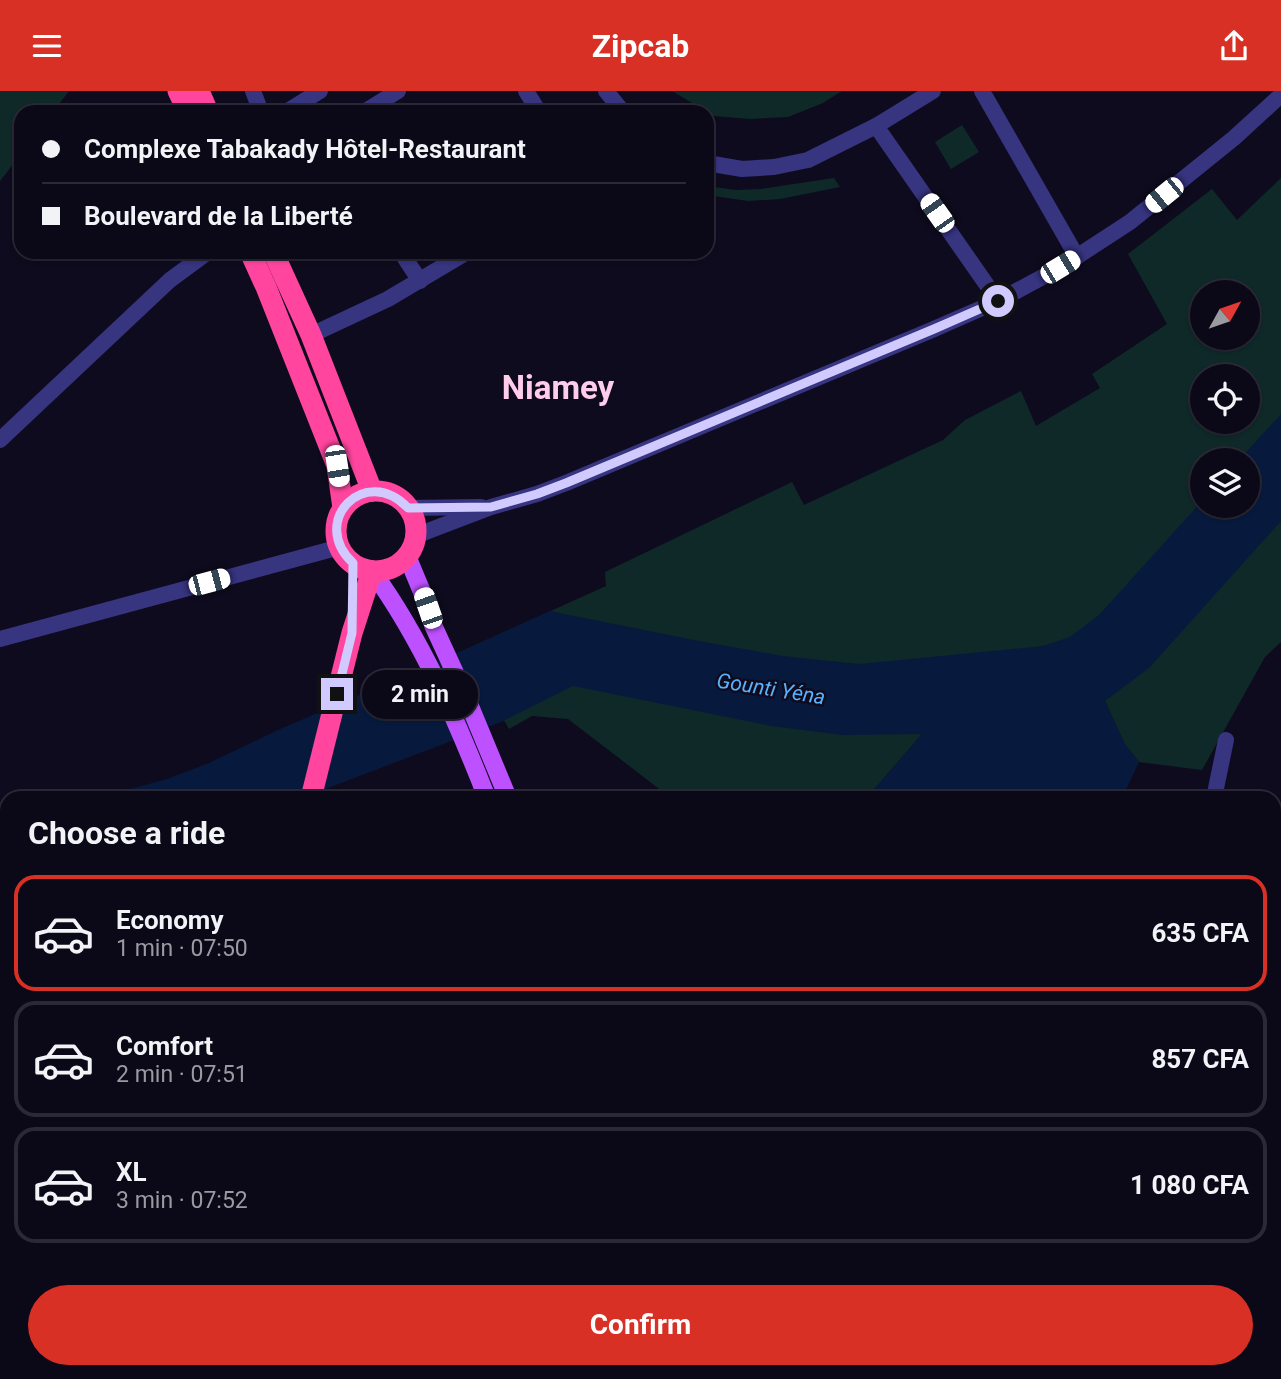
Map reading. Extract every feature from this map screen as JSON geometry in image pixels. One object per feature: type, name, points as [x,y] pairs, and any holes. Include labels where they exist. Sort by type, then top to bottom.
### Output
[{"type":"highway","points":[[253,259],[337,466],[343,507]]},
{"type":"highway","points":[[276,259],[311,335],[372,491]]},
{"type":"highway","points":[[372,491],[392,495],[401,500],[414,521],[411,546],[392,568],[355,560],[336,537],[338,517],[343,507],[351,499],[372,491]]},
{"type":"highway","points":[[313,791],[352,633],[355,560]]},
{"type":"main road","points":[[411,546],[433,625],[448,654],[505,791]]},
{"type":"main road","points":[[355,560],[387,591],[428,661],[484,791]]},
{"type":"street","points":[[375,105],[398,91]]},
{"type":"street","points":[[606,91],[617,105]]},
{"type":"street","points":[[714,164],[742,169],[774,167],[808,160],[876,126],[933,91]]},
{"type":"street","points":[[982,91],[1077,257]]},
{"type":"street","points":[[295,105],[310,94]]},
{"type":"street","points":[[411,546],[491,507],[566,483],[998,301],[1110,236],[1234,138],[1281,95]]},
{"type":"street","points":[[876,126],[998,301]]},
{"type":"street","points":[[0,440],[170,280],[198,259]]},
{"type":"street","points":[[405,259],[419,281]]},
{"type":"street","points":[[311,335],[388,299],[455,259]]},
{"type":"street","points":[[408,508],[491,507]]},
{"type":"street","points":[[0,639],[355,560]]},
{"type":"street","points":[[1215,791],[1226,740]]},
{"type":"green space","points":[[0,91],[69,91],[58,105],[14,105],[14,163],[0,181]]},
{"type":"green space","points":[[672,91],[842,91],[823,103],[788,117],[750,119],[714,116],[714,105],[696,105]]},
{"type":"green space","points":[[962,125],[979,152],[951,169],[935,142]]},
{"type":"green space","points":[[834,178],[840,187],[780,199],[748,201],[714,196],[714,187],[761,189]]},
{"type":"green space","points":[[1281,178],[1281,642],[1265,657],[1202,770],[1139,762],[1125,745],[1105,701],[922,734],[873,791],[662,791],[568,719],[532,716],[509,729],[464,650],[606,586],[605,572],[792,482],[804,505],[943,440],[965,420],[1021,391],[1036,426],[1100,388],[1092,374],[1167,324],[1128,254],[1212,189],[1237,220]]},
{"type":"water","name":"Gounti Yéna","points":[[1281,414],[1281,521],[1149,668],[1105,701],[1125,744],[1139,762],[1125,791],[873,791],[922,734],[843,735],[771,726],[573,686],[501,722],[320,791],[124,791],[167,779],[209,763],[550,611],[783,656],[859,664],[1043,646],[1070,637],[1100,614],[1190,514],[1190,518],[1260,518],[1260,448],[1250,448]]},
{"type":"district","name":"Niamey","points":[[558,387]]},
{"type":"route","points":[[337,694],[352,633],[353,563],[340,547],[336,527],[343,507],[351,499],[372,491],[392,495],[408,508],[491,507],[537,494],[998,301]]}]
